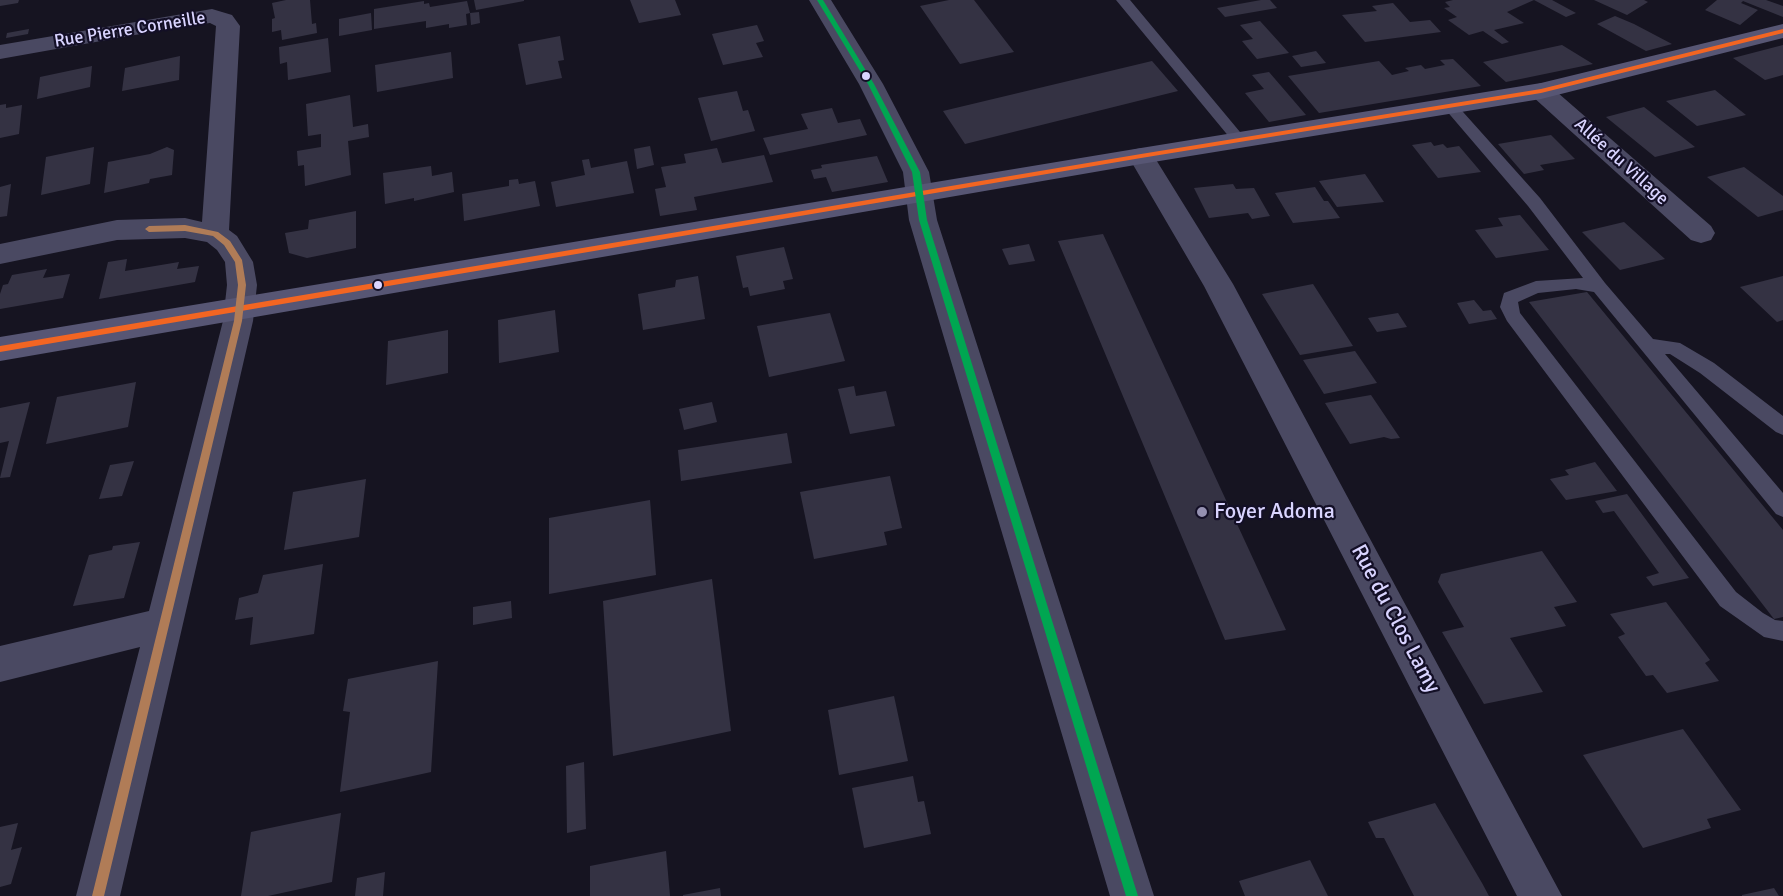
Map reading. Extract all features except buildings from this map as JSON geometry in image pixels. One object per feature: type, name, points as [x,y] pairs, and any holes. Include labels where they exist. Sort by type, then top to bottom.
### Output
[{"type":"main road","points":[[0,349],[1141,156],[1541,91],[1783,31]]},
{"type":"street","points":[[820,0],[871,84],[916,172],[923,220],[1132,896]]},
{"type":"street","name":"Rue Pierre Corneille","points":[[0,52],[191,18],[212,16],[224,20],[228,26],[229,38],[215,234]]},
{"type":"street","name":"Allée du Village","points":[[1541,91],[1701,233]]},
{"type":"street","name":"Rue du Clos Lamy","points":[[1141,156],[1218,284],[1540,896]]},
{"type":"street","points":[[0,254],[117,230],[184,228],[215,234],[227,243],[239,262],[242,285],[240,309],[98,896]]},
{"type":"street","points":[[0,664],[165,624]]},
{"type":"lane","points":[[1123,0],[1239,141]]},
{"type":"lane","points":[[1450,106],[1534,202],[1599,287],[1783,508]]},
{"type":"lane","points":[[1599,287],[1576,283],[1536,287],[1510,298],[1509,307],[1520,326],[1728,599],[1772,630],[1783,631]]},
{"type":"lane","points":[[1647,345],[1674,348],[1707,368],[1783,427]]},
{"type":"transit line","points":[[820,0],[871,84],[916,172],[923,220],[1132,896]]},
{"type":"transit line","points":[[0,349],[1141,156],[1541,91],[1783,31]]},
{"type":"transit line","points":[[98,896],[238,321],[242,285],[239,262],[227,243],[215,234],[185,228],[149,229]]},
{"type":"place","name":"Foyer Adoma","points":[[1202,512]]}]
